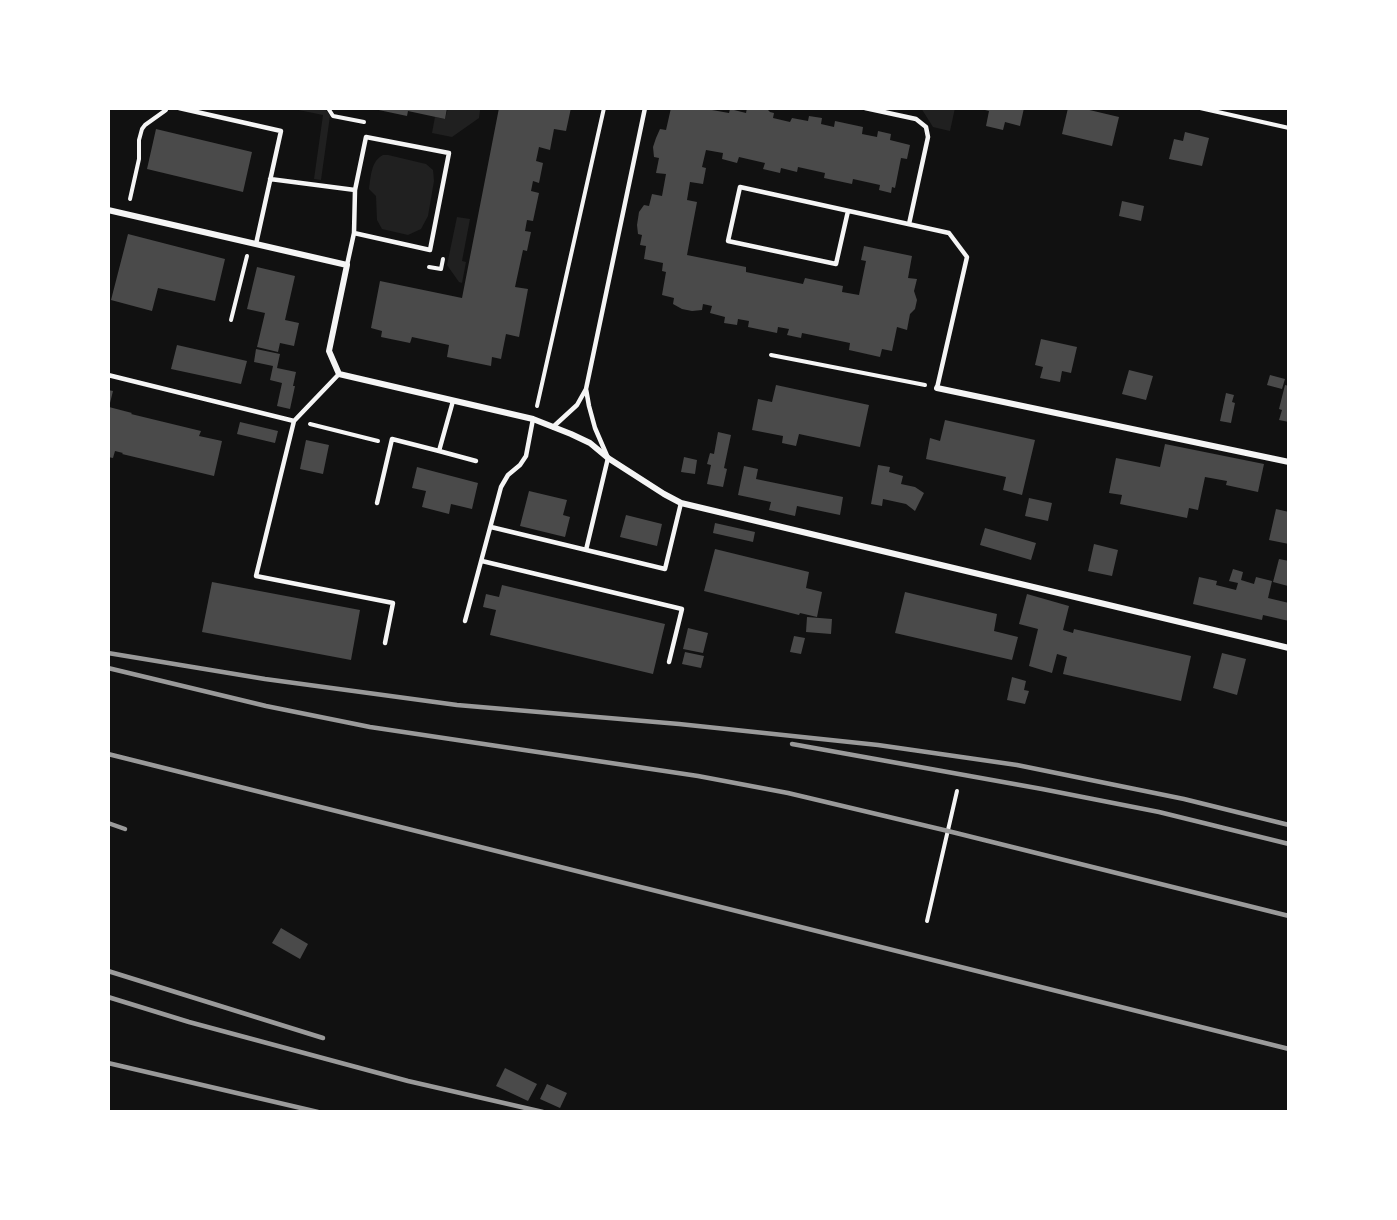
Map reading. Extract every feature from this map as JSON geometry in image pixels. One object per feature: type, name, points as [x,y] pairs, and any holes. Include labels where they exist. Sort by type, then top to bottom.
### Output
[{"type":"street","points":[[108,210],[347,265],[329,351],[339,374],[533,419],[590,443],[608,458],[681,503],[1289,648]]},
{"type":"street","points":[[937,388],[1289,462]]},
{"type":"lane","points":[[179,108],[281,130],[253,244]]},
{"type":"lane","points":[[553,427],[577,405],[586,389],[645,108]]},
{"type":"lane","points":[[865,108],[916,120],[926,127],[928,137],[909,224]]},
{"type":"lane","points":[[347,265],[354,233],[355,190],[366,136],[448,153],[430,250],[354,233]]},
{"type":"lane","points":[[270,180],[355,190]]},
{"type":"lane","points":[[848,211],[836,264],[728,241],[740,188],[848,211],[909,224],[950,233],[967,257],[937,388]]},
{"type":"lane","points":[[339,374],[294,421],[256,576],[393,603],[386,644]]},
{"type":"lane","points":[[108,375],[294,421]]},
{"type":"lane","points":[[586,389],[595,428],[608,458],[586,550]]},
{"type":"lane","points":[[440,451],[453,401]]},
{"type":"lane","points":[[465,621],[501,487],[508,475],[520,465],[526,456],[533,419]]},
{"type":"lane","points":[[377,503],[392,439],[476,461]]},
{"type":"lane","points":[[491,527],[665,569],[681,503]]},
{"type":"lane","points":[[482,561],[682,609],[669,662]]},
{"type":"path","points":[[129,203],[140,159],[139,140],[142,129],[145,124],[169,108]]},
{"type":"path","points":[[328,108],[333,116],[366,123]]},
{"type":"path","points":[[533,419],[604,108]]},
{"type":"path","points":[[1200,108],[1289,128]]},
{"type":"path","points":[[231,320],[253,244]]},
{"type":"path","points":[[418,264],[441,269],[443,258]]},
{"type":"path","points":[[771,355],[937,388]]},
{"type":"path","points":[[294,421],[392,444]]},
{"type":"path","points":[[927,921],[957,791]]},
{"type":"shaded area","points":[[289,108],[325,108],[330,116],[321,180],[314,179],[323,115]]},
{"type":"shaded area","points":[[448,108],[480,110],[479,118],[452,137],[432,133],[435,117],[445,119]]},
{"type":"shaded area","points":[[921,108],[955,108],[950,131],[933,127]]},
{"type":"shaded area","points":[[383,155],[426,164],[433,170],[434,181],[428,216],[421,229],[408,235],[382,229],[377,220],[376,196],[369,189],[374,165]]},
{"type":"shaded area","points":[[457,217],[470,219],[462,261],[466,262],[462,283],[447,265]]},
{"type":"building","points":[[374,108],[447,108],[445,119],[408,111],[407,116]]},
{"type":"building","points":[[499,108],[571,108],[566,131],[554,129],[550,150],[539,147],[536,161],[543,163],[539,183],[533,181],[531,191],[539,193],[533,221],[527,220],[525,231],[531,232],[527,251],[523,250],[515,287],[528,289],[519,337],[506,334],[501,359],[492,357],[491,366],[447,357],[449,345],[412,337],[410,343],[381,337],[382,331],[371,328],[380,281],[462,298]]},
{"type":"building","points":[[671,108],[712,108],[712,110],[729,113],[730,109],[746,113],[747,108],[766,108],[774,113],[773,118],[790,122],[792,118],[808,121],[809,116],[822,118],[821,124],[834,127],[835,121],[863,127],[862,134],[877,137],[878,131],[891,134],[890,140],[910,145],[907,159],[901,158],[895,188],[892,187],[891,193],[879,190],[880,185],[853,179],[852,184],[824,178],[825,173],[798,167],[797,172],[781,168],[780,173],[763,169],[765,163],[739,157],[737,163],[722,159],[723,153],[706,150],[702,167],[706,168],[703,184],[690,182],[687,200],[697,202],[687,255],[746,267],[746,272],[803,284],[805,278],[843,286],[842,292],[859,295],[866,261],[861,260],[864,246],[912,256],[908,278],[917,279],[914,291],[917,300],[915,309],[910,314],[907,330],[897,327],[892,351],[882,349],[880,357],[849,350],[850,343],[802,333],[801,338],[787,335],[789,329],[778,327],[777,333],[748,327],[749,321],[738,319],[737,325],[724,323],[725,317],[710,313],[712,306],[703,304],[702,310],[692,311],[682,309],[673,304],[674,298],[662,295],[666,272],[662,271],[663,263],[644,259],[646,246],[640,245],[642,235],[638,234],[637,225],[639,212],[644,205],[649,206],[652,194],[662,196],[666,174],[656,173],[659,158],[654,157],[653,147],[660,129],[666,130]]},
{"type":"building","points":[[985,108],[1024,108],[1020,126],[1005,122],[1003,130],[986,126],[989,111]]},
{"type":"building","points":[[1068,108],[1081,108],[1119,117],[1112,146],[1062,134]]},
{"type":"building","points":[[156,129],[252,152],[243,192],[147,169]]},
{"type":"building","points":[[1185,132],[1209,138],[1202,166],[1169,159],[1174,139],[1183,141]]},
{"type":"building","points":[[1122,201],[1144,206],[1141,221],[1119,216]]},
{"type":"building","points":[[128,234],[225,259],[215,301],[158,288],[152,311],[111,300]]},
{"type":"building","points":[[257,267],[295,276],[285,320],[299,323],[294,346],[280,343],[278,352],[257,347],[265,313],[247,309]]},
{"type":"building","points":[[1041,339],[1077,347],[1071,373],[1062,371],[1060,382],[1040,378],[1043,367],[1035,365]]},
{"type":"building","points":[[177,345],[247,361],[241,384],[171,369]]},
{"type":"building","points":[[256,349],[280,354],[277,368],[296,372],[290,409],[277,406],[282,383],[270,380],[273,366],[254,362]]},
{"type":"building","points":[[1129,370],[1153,376],[1146,400],[1122,394]]},
{"type":"building","points":[[1270,375],[1285,379],[1282,389],[1267,385]]},
{"type":"building","points":[[776,385],[869,405],[860,447],[799,434],[796,446],[782,443],[783,436],[752,430],[758,399],[772,402]]},
{"type":"building","points":[[1285,385],[1289,386],[1289,422],[1279,420],[1282,410],[1279,409]]},
{"type":"building","points":[[108,390],[113,391],[109,407],[201,431],[199,436],[222,441],[214,476],[115,451],[113,458],[108,457]]},
{"type":"building","points":[[1226,393],[1234,395],[1232,402],[1235,403],[1231,423],[1220,421]]},
{"type":"building","points":[[945,420],[1035,440],[1022,495],[1003,490],[1006,477],[926,459],[930,438],[940,441]]},
{"type":"building","points":[[240,422],[278,431],[275,443],[237,434]]},
{"type":"building","points":[[718,432],[731,435],[724,468],[727,469],[723,487],[707,484],[711,465],[707,464],[710,453],[714,454]]},
{"type":"building","points":[[306,440],[329,445],[323,474],[300,469]]},
{"type":"building","points":[[1165,444],[1264,464],[1258,492],[1226,485],[1227,481],[1205,477],[1198,510],[1189,508],[1187,518],[1120,504],[1122,495],[1109,493],[1116,458],[1160,467]]},
{"type":"building","points":[[684,457],[697,460],[695,474],[681,472]]},
{"type":"building","points":[[878,465],[890,467],[889,472],[903,476],[901,484],[915,487],[924,493],[915,511],[906,504],[883,499],[882,506],[871,504]]},
{"type":"building","points":[[744,466],[758,469],[756,479],[843,497],[840,515],[797,506],[795,516],[769,510],[771,502],[738,495]]},
{"type":"building","points":[[417,467],[478,483],[472,509],[451,504],[449,514],[422,507],[426,491],[412,488]]},
{"type":"building","points":[[529,491],[567,500],[563,515],[570,517],[565,537],[520,526]]},
{"type":"building","points":[[1029,498],[1052,503],[1048,521],[1025,516]]},
{"type":"building","points":[[1276,509],[1289,512],[1289,544],[1269,540]]},
{"type":"building","points":[[626,515],[662,524],[657,546],[620,537]]},
{"type":"building","points":[[715,523],[755,532],[753,542],[713,533]]},
{"type":"building","points":[[985,528],[1036,543],[1031,560],[980,545]]},
{"type":"building","points":[[1094,544],[1118,550],[1112,576],[1088,571]]},
{"type":"building","points":[[715,549],[809,572],[806,588],[822,592],[817,617],[800,613],[799,615],[704,591]]},
{"type":"building","points":[[1279,559],[1289,561],[1288,586],[1273,582]]},
{"type":"building","points":[[1233,569],[1243,572],[1241,580],[1254,584],[1256,577],[1272,581],[1268,598],[1289,603],[1289,621],[1263,615],[1262,620],[1193,604],[1199,577],[1217,581],[1216,585],[1236,590],[1238,583],[1229,581]]},
{"type":"building","points":[[212,582],[360,610],[351,660],[202,632]]},
{"type":"building","points":[[502,585],[665,624],[653,674],[490,635],[496,610],[483,607],[486,594],[499,597]]},
{"type":"building","points":[[905,592],[997,614],[994,631],[1018,637],[1012,660],[895,633]]},
{"type":"building","points":[[1027,594],[1069,606],[1063,630],[1073,633],[1074,629],[1191,656],[1181,701],[1063,674],[1067,657],[1057,654],[1052,673],[1029,666],[1038,629],[1019,624]]},
{"type":"building","points":[[807,617],[832,619],[831,634],[806,632]]},
{"type":"building","points":[[688,628],[708,633],[703,653],[683,649]]},
{"type":"building","points":[[794,636],[805,638],[801,654],[790,652]]},
{"type":"building","points":[[685,652],[704,656],[701,668],[682,664]]},
{"type":"building","points":[[1222,653],[1246,659],[1237,695],[1213,688]]},
{"type":"building","points":[[1012,677],[1026,681],[1024,690],[1029,691],[1025,704],[1007,700]]},
{"type":"building","points":[[281,928],[308,944],[300,959],[272,943]]},
{"type":"building","points":[[505,1068],[537,1084],[528,1101],[496,1086]]},
{"type":"building","points":[[547,1084],[567,1093],[560,1108],[540,1099]]},
{"type":"railway","points":[[108,653],[265,679],[457,705],[679,724],[878,745],[1017,765],[1184,799],[1289,825]]},
{"type":"railway","points":[[108,668],[266,706],[370,727],[698,776],[788,793],[1289,916]]},
{"type":"railway","points":[[792,744],[1159,812],[1289,844]]},
{"type":"railway","points":[[108,754],[1289,1049]]},
{"type":"railway","points":[[108,823],[125,829]]},
{"type":"railway","points":[[108,971],[323,1038]]},
{"type":"railway","points":[[108,997],[189,1022],[408,1081],[543,1112]]},
{"type":"railway","points":[[108,1063],[318,1112]]}]
